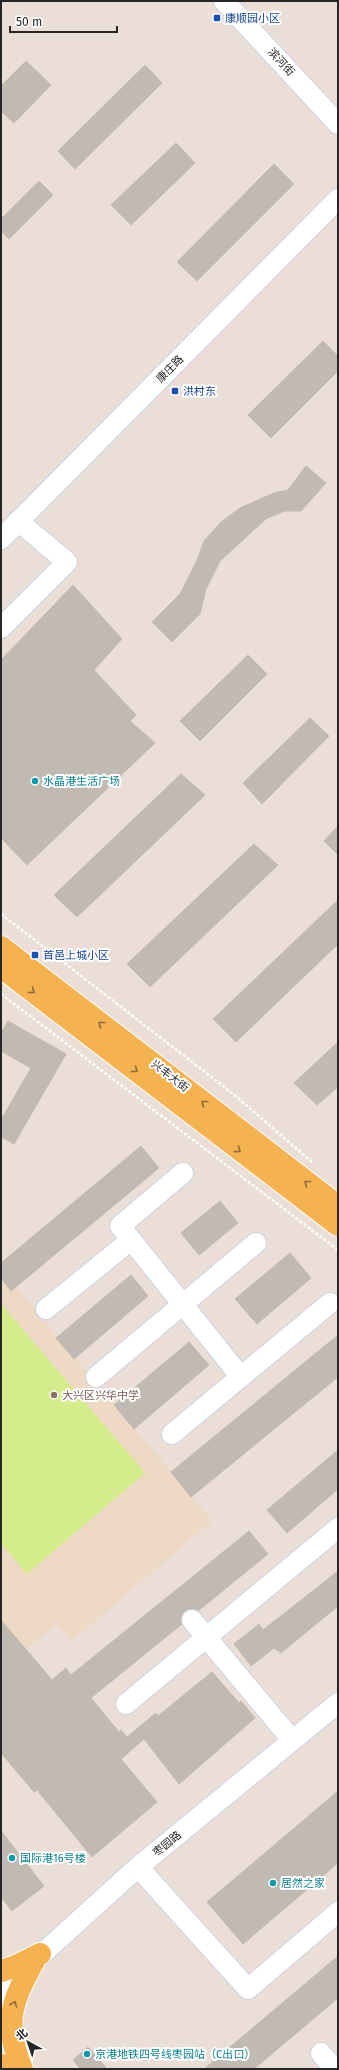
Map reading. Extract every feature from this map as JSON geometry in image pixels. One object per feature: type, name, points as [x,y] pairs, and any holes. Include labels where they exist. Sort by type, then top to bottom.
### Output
[{"type":"main road","name":"兴丰大街","points":[[1,947],[338,1206]]},
{"type":"main road","name":"兴丰大街","points":[[1,967],[338,1225]]},
{"type":"main road","points":[[1,1971],[39,1956]]},
{"type":"main road","points":[[22,2069],[10,2032],[11,2013],[21,1986],[39,1956]]},
{"type":"main road","points":[[1,2065],[4,2069]]},
{"type":"street","name":"滨河街","points":[[224,1],[338,124]]},
{"type":"street","name":"康庄路","points":[[1,538],[338,199]]},
{"type":"street","points":[[1,628],[67,562],[18,521]]},
{"type":"street","points":[[183,1173],[120,1226],[241,1376]]},
{"type":"street","points":[[46,1309],[131,1240]]},
{"type":"street","points":[[96,1377],[256,1243]]},
{"type":"street","points":[[172,1434],[330,1304]]},
{"type":"street","points":[[126,1704],[338,1528]]},
{"type":"street","points":[[192,1620],[292,1740]]},
{"type":"street","name":"枣园路","points":[[1,1991],[138,1867],[338,1703]]},
{"type":"street","points":[[138,1867],[248,1989],[338,1912]]},
{"type":"street","points":[[320,2053],[334,2069]]},
{"type":"path","points":[[1,914],[232,1093],[317,1166]]},
{"type":"path","points":[[1,994],[338,1250]]},
{"type":"shaded area","name":"大兴区兴华中学","points":[[1,1269],[212,1521],[71,1642],[57,1625],[1,1668]]},
{"type":"green space","points":[[2,1305],[145,1473],[27,1574],[1,1543]]},
{"type":"building","points":[[26,61],[51,85],[14,123],[1,111],[1,86]]},
{"type":"building","points":[[145,65],[162,83],[75,169],[58,151]]},
{"type":"building","points":[[176,143],[195,163],[131,225],[111,205]]},
{"type":"building","points":[[274,164],[294,184],[197,281],[177,262]]},
{"type":"building","points":[[39,181],[53,195],[9,239],[1,231],[1,219]]},
{"type":"building","points":[[323,341],[338,356],[338,371],[271,438],[248,415]]},
{"type":"building","points":[[306,466],[326,483],[301,511],[285,511],[267,518],[220,561],[206,589],[200,614],[172,642],[152,622],[180,594],[197,560],[204,541],[221,522],[240,508],[274,493],[288,490]]},
{"type":"building","name":"水晶港生活广场","points":[[73,585],[122,639],[94,670],[136,715],[130,721],[155,743],[27,865],[1,838],[1,660]]},
{"type":"building","points":[[248,655],[267,674],[200,741],[180,721]]},
{"type":"building","points":[[310,718],[329,736],[262,804],[243,783]]},
{"type":"building","points":[[181,774],[205,795],[77,917],[54,895]]},
{"type":"building","points":[[338,826],[338,855],[324,841]]},
{"type":"building","points":[[254,844],[278,865],[150,987],[127,964]]},
{"type":"building","points":[[338,900],[338,944],[236,1042],[213,1019]]},
{"type":"building","points":[[8,1021],[66,1054],[14,1144],[1,1137],[1,1120],[31,1068],[1,1051],[1,1033]]},
{"type":"building","points":[[338,1042],[338,1087],[317,1105],[294,1083]]},
{"type":"building","points":[[141,1146],[159,1168],[11,1291],[1,1278],[1,1263]]},
{"type":"building","points":[[220,1201],[238,1223],[199,1255],[181,1233]]},
{"type":"building","points":[[290,1253],[311,1278],[257,1324],[235,1299]]},
{"type":"building","points":[[131,1275],[148,1296],[74,1359],[56,1338]]},
{"type":"building","points":[[338,1335],[338,1377],[191,1497],[171,1472]]},
{"type":"building","points":[[189,1342],[209,1365],[134,1429],[114,1405]]},
{"type":"building","points":[[338,1450],[338,1489],[287,1533],[267,1510]]},
{"type":"building","points":[[249,1531],[268,1554],[198,1611],[190,1609],[185,1611],[181,1616],[182,1624],[91,1698],[119,1732],[121,1730],[127,1737],[156,1713],[158,1716],[212,1672],[239,1703],[241,1701],[255,1718],[179,1784],[144,1739],[121,1759],[157,1802],[92,1857],[37,1790],[34,1792],[1,1753],[1,1620],[52,1680],[66,1668],[71,1675]]},
{"type":"building","points":[[338,1571],[338,1606],[281,1653],[274,1648],[251,1666],[234,1644],[259,1624],[263,1630]]},
{"type":"building","name":"居然之家","points":[[338,1791],[338,1863],[243,1944],[207,1902]]},
{"type":"building","name":"国际港16号楼","points":[[1,1831],[44,1886],[12,1911],[1,1897]]},
{"type":"building","points":[[338,1956],[338,1998],[254,2069],[204,2069]]},
{"type":"building","name":"京港地铁四号线枣园站（C出口）","points":[[88,2047],[107,2069],[80,2069],[73,2060]]},
{"type":"place","name":"康顺园小区","points":[[217,18]]},
{"type":"place","name":"洪村东","points":[[175,391]]},
{"type":"place","name":"水晶港生活广场","points":[[35,781]]},
{"type":"place","name":"首邑上城小区","points":[[35,955]]},
{"type":"place","name":"大兴区兴华中学","points":[[54,1395]]},
{"type":"place","name":"国际港16号楼","points":[[12,1858]]},
{"type":"place","name":"居然之家","points":[[273,1883]]},
{"type":"place","name":"京港地铁四号线枣园站（C出口）","points":[[87,2054]]}]
